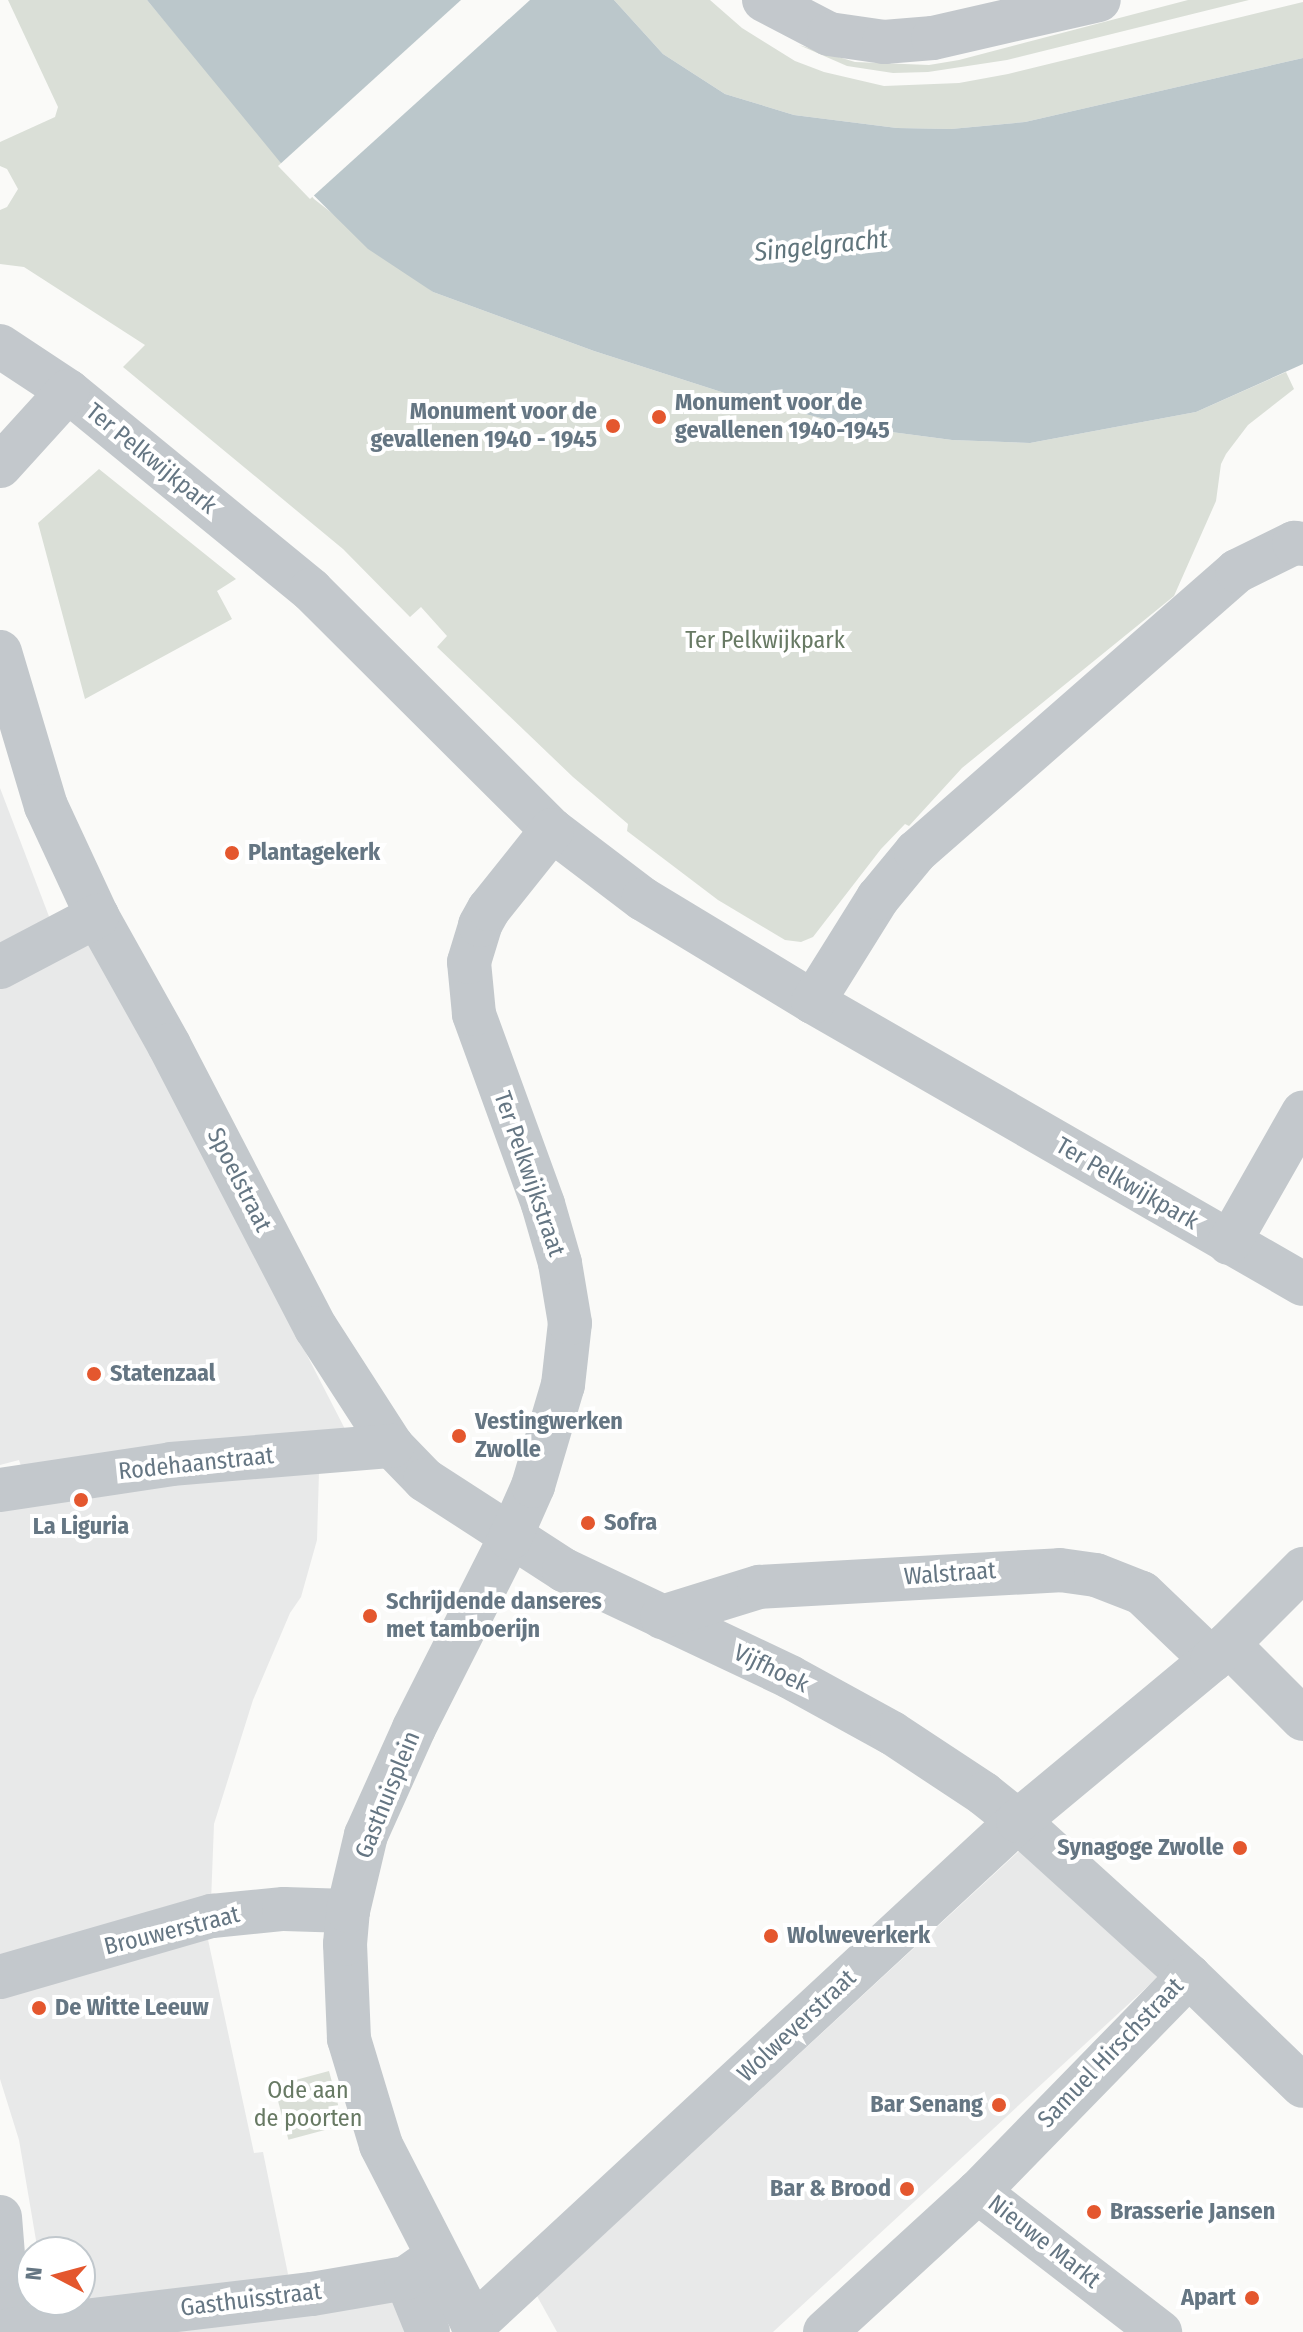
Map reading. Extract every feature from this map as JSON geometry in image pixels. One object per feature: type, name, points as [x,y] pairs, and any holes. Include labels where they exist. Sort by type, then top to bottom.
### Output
[{"type":"street","points":[[764,0],[829,34],[884,42],[933,38],[1099,0]]},
{"type":"street","points":[[933,38],[978,0]]},
{"type":"street","name":"Ter Pelkwijkpark","points":[[0,346],[68,391],[311,590],[552,830],[643,899],[813,1002],[1303,1284]]},
{"type":"street","points":[[0,466],[68,391]]},
{"type":"street","points":[[813,1002],[878,898],[916,852],[1237,571],[1294,543],[1303,544]]},
{"type":"street","name":"Spoelstraat","points":[[0,652],[46,806],[97,916],[169,1045],[316,1328],[392,1446],[425,1480],[510,1538]]},
{"type":"street","name":"Ter Pelkwijkstraat","points":[[510,1538],[533,1486],[563,1385],[570,1323],[560,1263],[543,1204],[474,1014],[469,962],[480,925],[489,909],[552,830]]},
{"type":"street","points":[[0,967],[97,916]]},
{"type":"street","points":[[1229,1243],[1303,1113]]},
{"type":"street","name":"Rodehaanstraat","points":[[0,1490],[171,1464],[392,1446]]},
{"type":"street","name":"Vijfhoek","points":[[510,1538],[564,1570],[790,1677],[892,1733],[1018,1821]]},
{"type":"street","name":"Gasthuisplein","points":[[475,2329],[422,2267],[349,2039],[345,1944],[348,1911],[366,1835],[414,1728],[510,1538]]},
{"type":"street","name":"Wolweverstraat","points":[[475,2329],[1018,1821],[1220,1652],[1303,1569]]},
{"type":"street","name":"Walstraat","points":[[662,1617],[759,1587],[1060,1570],[1096,1575],[1142,1593],[1303,1719]]},
{"type":"street","name":"Samuel Hirschstraat","points":[[978,2192],[1189,1976],[1018,1821]]},
{"type":"street","name":"Brouwerstraat","points":[[0,1977],[212,1916],[284,1909],[348,1911]]},
{"type":"street","points":[[1189,1976],[1303,2086]]},
{"type":"street","name":"Nieuwe Markt","points":[[825,2332],[978,2192],[1160,2332]]},
{"type":"street","points":[[0,2217],[9,2331]]},
{"type":"street","points":[[422,2267],[428,2332]]},
{"type":"street","name":"Gasthuisstraat","points":[[9,2331],[312,2294],[422,2267]]},
{"type":"shaded area","points":[[0,788],[50,919],[0,951]]},
{"type":"shaded area","points":[[93,939],[346,1431],[21,1466],[19,1460],[0,1465],[0,983]]},
{"type":"shaded area","points":[[319,1472],[317,1540],[301,1597],[290,1613],[253,1700],[214,1824],[211,1902],[0,1962],[0,1497]]},
{"type":"shaded area","points":[[1030,1841],[1160,1975],[773,2332],[557,2332],[537,2296]]},
{"type":"shaded area","points":[[207,1935],[254,2153],[263,2152],[288,2274],[281,2283],[96,2307],[96,2236],[35,2236],[19,2140],[0,2079],[0,1990]]},
{"type":"shaded area","points":[[398,2300],[408,2332],[104,2332]]},
{"type":"green space","name":"Ter Pelkwijkpark","points":[[8,0],[147,0],[314,199],[433,292],[594,351],[737,397],[861,428],[952,440],[1030,443],[1196,412],[1286,372],[1294,389],[1248,425],[1226,454],[1221,464],[1216,501],[1174,596],[962,768],[909,826],[905,824],[881,849],[813,937],[801,942],[785,940],[718,900],[627,831],[628,824],[573,777],[437,647],[447,636],[421,607],[410,617],[343,549],[123,367],[145,345],[24,267],[0,264],[0,210],[7,207],[18,189],[7,169],[0,166],[0,142],[55,117],[58,107]]},
{"type":"green space","points":[[614,0],[710,0],[742,28],[795,61],[824,72],[884,86],[959,83],[1008,74],[1303,2],[1303,58],[1025,122],[951,129],[897,128],[794,115],[725,94],[663,54]]},
{"type":"green space","points":[[1188,0],[1249,0],[1007,60],[928,72],[893,73],[847,66],[799,45],[855,62],[929,65],[959,60]]},
{"type":"green space","points":[[99,469],[236,579],[217,591],[232,619],[85,699],[38,523]]},
{"type":"green space","name":"Ode aan de poorten","points":[[329,2071],[343,2125],[288,2140],[274,2086]]},
{"type":"water","name":"Singelgracht","points":[[147,0],[614,0],[663,54],[725,94],[794,115],[897,128],[951,129],[1025,122],[1303,58],[1303,364],[1196,412],[1030,443],[952,440],[861,428],[737,397],[594,351],[433,292],[368,249],[280,162]]},
{"type":"pier","points":[[461,0],[530,0],[310,199],[278,166]]},
{"type":"place","name":"Monument voor de gevallenen 1940-1945","points":[[659,417]]},
{"type":"place","name":"Monument voor de gevallenen 1940 - 1945","points":[[613,426]]},
{"type":"place","name":"Plantagekerk","points":[[232,853]]},
{"type":"place","name":"Statenzaal","points":[[94,1374]]},
{"type":"place","name":"Vestingwerken Zwolle","points":[[459,1436]]},
{"type":"place","name":"La Liguria","points":[[81,1500]]},
{"type":"place","name":"Sofra","points":[[588,1523]]},
{"type":"place","name":"Schrijdende danseres met tamboerijn","points":[[370,1616]]},
{"type":"place","name":"Synagoge Zwolle","points":[[1240,1848]]},
{"type":"place","name":"Wolweverkerk","points":[[771,1936]]},
{"type":"place","name":"De Witte Leeuw","points":[[39,2008]]},
{"type":"place","name":"Bar Senang","points":[[999,2105]]},
{"type":"place","name":"Bar & Brood","points":[[907,2189]]},
{"type":"place","name":"Brasserie Jansen","points":[[1094,2212]]},
{"type":"place","name":"Apart","points":[[1252,2298]]}]
